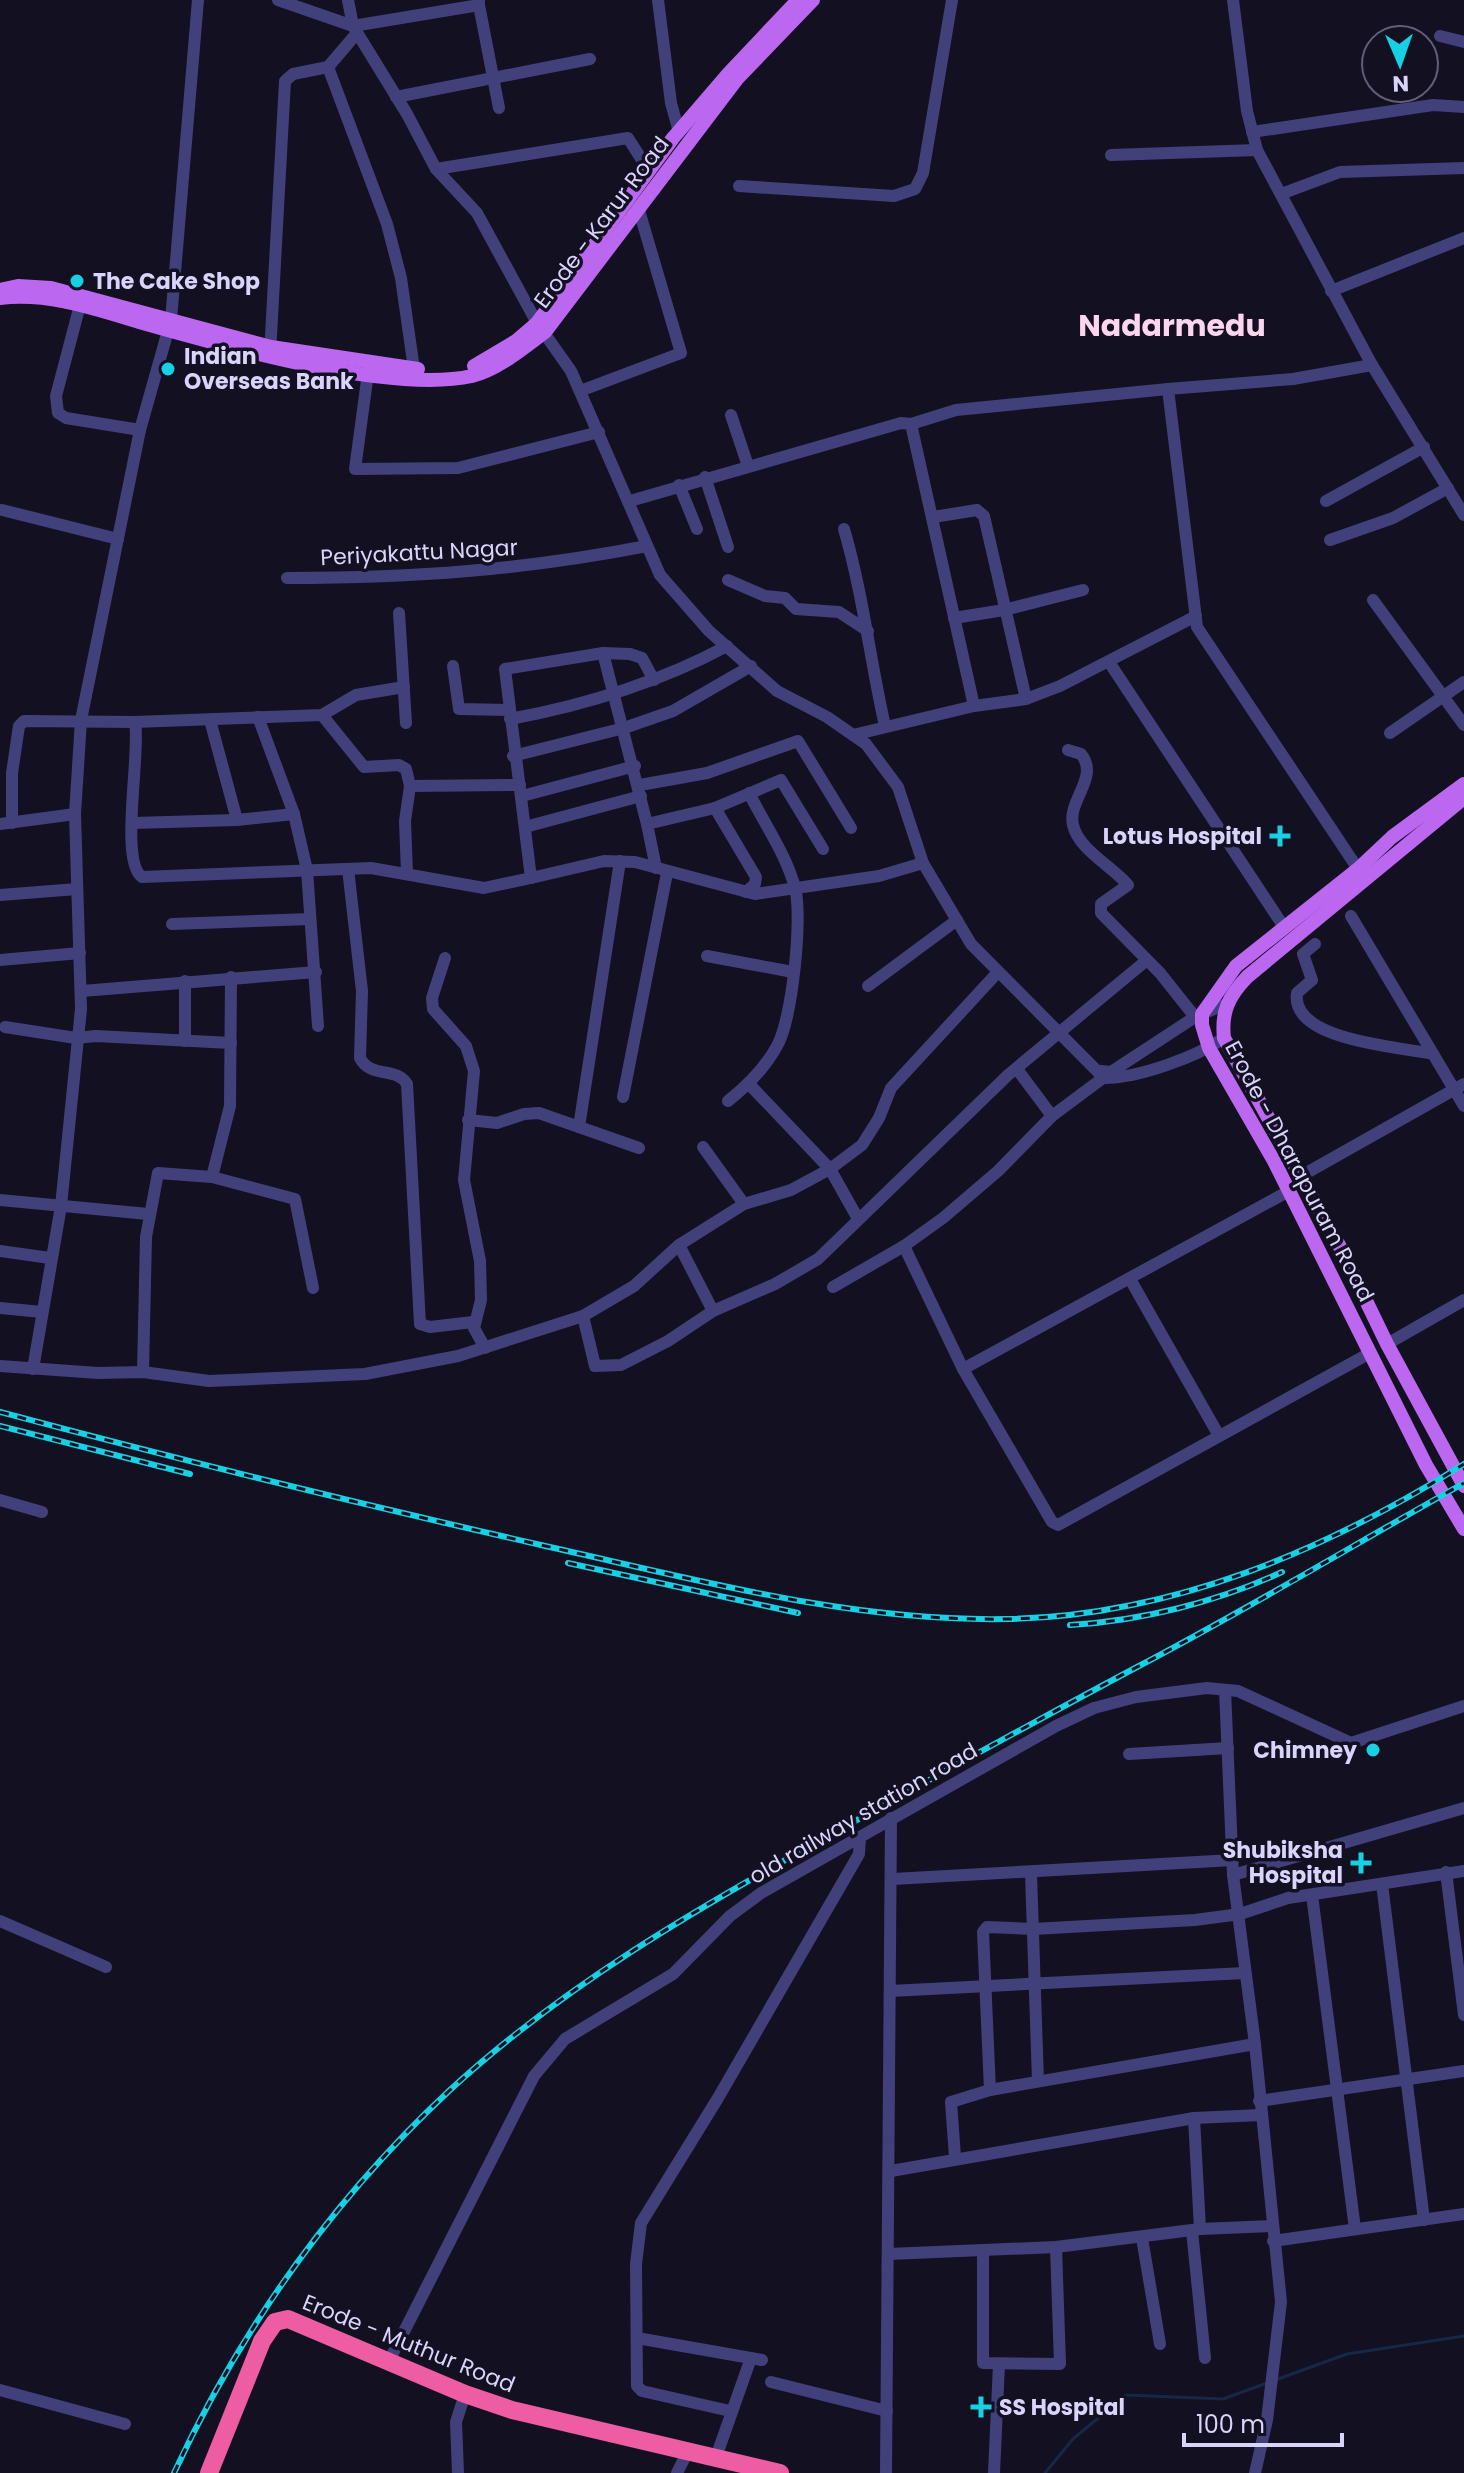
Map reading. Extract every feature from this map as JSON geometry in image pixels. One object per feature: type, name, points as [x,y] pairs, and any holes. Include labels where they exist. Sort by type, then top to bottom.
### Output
[{"type":"highway","name":"Erode - Muthur Road","points":[[209,2473],[249,2369],[275,2322],[292,2319],[465,2394],[687,2453],[780,2473]]},
{"type":"main road","name":"Erode - Karur Road","points":[[270,352],[442,370],[475,365],[541,328],[679,132],[728,74],[798,0]]},
{"type":"main road","name":"Erode - Karur Road","points":[[0,290],[18,286],[51,288],[270,352],[368,373],[416,379],[475,375],[505,361],[541,328],[737,79],[813,0]]},
{"type":"main road","name":"Erode - Karur Road","points":[[0,298],[33,296],[170,325]]},
{"type":"main road","points":[[1199,1016],[1236,966],[1358,869],[1392,837],[1464,784]]},
{"type":"main road","points":[[1226,1004],[1247,977],[1464,798]]},
{"type":"main road","name":"Erode - Dharapuram Road","points":[[1226,1004],[1222,1017],[1224,1038],[1301,1176],[1464,1486]]},
{"type":"main road","name":"Erode - Dharapuram Road","points":[[1199,1016],[1209,1048],[1289,1191],[1426,1465],[1464,1529]]},
{"type":"street","points":[[33,1369],[61,1206],[82,991],[75,814],[81,720],[140,430],[170,325],[198,0]]},
{"type":"street","points":[[278,0],[355,30],[479,2],[499,108]]},
{"type":"street","points":[[348,0],[355,30],[436,169],[477,213],[580,391],[660,575],[709,631],[777,691],[866,744],[898,787],[923,863],[971,944],[1103,1074],[1137,1075],[1209,1048],[1224,1038]]},
{"type":"street","points":[[658,0],[671,103],[679,132]]},
{"type":"street","points":[[739,186],[894,196],[915,189],[923,173],[952,0]]},
{"type":"street","points":[[1233,0],[1257,150],[1372,365],[1464,515]]},
{"type":"street","points":[[270,352],[285,81],[293,74],[328,67],[355,30]]},
{"type":"street","points":[[1440,36],[1464,42]]},
{"type":"street","points":[[396,97],[590,59]]},
{"type":"street","points":[[328,67],[387,224],[401,278],[414,369]]},
{"type":"street","points":[[1252,132],[1433,105],[1464,107]]},
{"type":"street","points":[[436,169],[628,138],[649,171]]},
{"type":"street","points":[[1111,155],[1257,150]]},
{"type":"street","points":[[1281,194],[1340,172],[1464,168]]},
{"type":"street","points":[[580,391],[681,353],[638,207]]},
{"type":"street","points":[[1331,291],[1464,238]]},
{"type":"street","points":[[80,305],[56,396],[58,413],[66,418],[140,430]]},
{"type":"street","points":[[630,501],[705,477],[956,410],[1263,382],[1372,365]]},
{"type":"street","points":[[368,373],[355,469],[458,468],[599,432]]},
{"type":"street","points":[[1168,389],[1197,627],[1358,869]]},
{"type":"street","points":[[731,415],[748,466]]},
{"type":"street","points":[[911,424],[974,706]]},
{"type":"street","points":[[1326,501],[1424,447]]},
{"type":"street","points":[[705,477],[728,547]]},
{"type":"street","points":[[679,485],[697,529]]},
{"type":"street","points":[[1330,540],[1393,518],[1448,488]]},
{"type":"street","points":[[2,510],[118,539]]},
{"type":"street","points":[[933,517],[981,511],[1026,699]]},
{"type":"street","points":[[844,529],[861,588],[885,726]]},
{"type":"street","name":"Periyakattu Nagar","points":[[287,578],[453,575],[557,563],[647,546]]},
{"type":"street","points":[[728,580],[765,596],[785,598],[796,609],[841,612],[868,631]]},
{"type":"street","points":[[954,618],[1004,610],[1083,590]]},
{"type":"street","points":[[1373,600],[1464,725]]},
{"type":"street","points":[[399,613],[406,723]]},
{"type":"street","points":[[853,735],[974,706],[1026,699],[1109,662],[1196,616]]},
{"type":"street","points":[[453,666],[459,709],[510,715],[589,703],[681,671],[727,646]]},
{"type":"street","points":[[531,878],[521,790],[513,756],[505,669],[603,653],[630,654],[642,658],[654,680]]},
{"type":"street","points":[[603,653],[661,870],[623,1097]]},
{"type":"street","points":[[1109,662],[1284,927]]},
{"type":"street","points":[[513,756],[624,728],[673,711],[751,666]]},
{"type":"street","points":[[1390,733],[1464,682]]},
{"type":"street","points":[[75,814],[6,824],[20,724],[27,720],[135,722],[322,715],[356,695],[404,687]]},
{"type":"street","points":[[322,715],[358,762],[368,768],[404,766],[410,786],[405,821],[407,873]]},
{"type":"street","points":[[258,717],[294,814],[307,870],[318,1026]]},
{"type":"street","points":[[210,720],[237,820]]},
{"type":"street","points":[[135,722],[137,755],[130,799],[133,866],[142,877],[348,869],[407,873],[484,888],[604,861],[620,861],[755,894],[879,876],[923,863]]},
{"type":"street","points":[[525,827],[707,773],[798,741],[851,828]]},
{"type":"street","points":[[1068,750],[1081,754],[1087,765],[1084,786],[1072,815],[1074,830],[1128,885],[1101,904],[1100,910],[1199,1016]]},
{"type":"street","points":[[410,786],[521,790],[635,766]]},
{"type":"street","points":[[647,824],[715,808],[781,780],[823,849]]},
{"type":"street","points":[[728,1101],[749,1084],[782,1036],[793,972],[796,889],[749,793]]},
{"type":"street","points":[[715,808],[756,877],[755,884],[746,892]]},
{"type":"street","points":[[133,823],[237,820],[294,814]]},
{"type":"street","points":[[579,1127],[620,861]]},
{"type":"street","points":[[348,869],[362,991],[360,1058],[371,1070],[401,1076],[407,1084],[420,1324],[430,1327],[473,1322]]},
{"type":"street","points":[[0,895],[77,889]]},
{"type":"street","points":[[1351,916],[1433,1054],[1459,1087],[1464,1106]]},
{"type":"street","points":[[172,924],[310,919]]},
{"type":"street","points":[[868,986],[957,920]]},
{"type":"street","points":[[1315,944],[1303,954],[1312,980],[1297,993],[1297,1000],[1299,1008],[1318,1028],[1339,1037],[1433,1054]]},
{"type":"street","points":[[0,960],[80,953]]},
{"type":"street","points":[[707,956],[793,972]]},
{"type":"street","points":[[445,958],[432,998],[440,1021],[471,1055],[474,1071],[464,1180],[478,1243],[481,1289],[481,1306],[473,1322]]},
{"type":"street","points":[[583,1316],[595,1366],[621,1365],[668,1341],[713,1311],[775,1284],[818,1259],[857,1217],[1017,1069],[1147,960]]},
{"type":"street","points":[[82,991],[316,972]]},
{"type":"street","points":[[0,1366],[143,1372],[209,1381],[355,1375],[417,1365],[485,1348],[583,1316],[634,1286],[679,1245],[744,1204],[791,1190],[830,1169],[862,1145],[879,1118],[891,1088],[998,972]]},
{"type":"street","points":[[212,1177],[230,1106],[231,977]]},
{"type":"street","points":[[185,981],[185,1041]]},
{"type":"street","points":[[833,1287],[904,1246],[998,1171],[1052,1116],[1103,1074],[1199,1016],[1226,1004]]},
{"type":"street","points":[[5,1027],[76,1038],[96,1036],[231,1043]]},
{"type":"street","points":[[1017,1069],[1052,1116]]},
{"type":"street","points":[[749,1084],[830,1169],[857,1217]]},
{"type":"street","points":[[1301,1176],[1459,1087]]},
{"type":"street","points":[[468,1120],[497,1123],[524,1114],[539,1113],[639,1148]]},
{"type":"street","points":[[703,1147],[744,1204]]},
{"type":"street","points":[[143,1372],[148,1214],[158,1173],[212,1177],[295,1199],[313,1288]]},
{"type":"street","points":[[963,1369],[1289,1191]]},
{"type":"street","points":[[0,1200],[148,1214]]},
{"type":"street","points":[[679,1245],[713,1311]]},
{"type":"street","points":[[904,1246],[963,1369],[1053,1524],[1063,1523],[1218,1434],[1370,1353]]},
{"type":"street","points":[[0,1251],[50,1258]]},
{"type":"street","points":[[1130,1279],[1218,1434]]},
{"type":"street","points":[[1387,1344],[1464,1300]]},
{"type":"street","points":[[0,1308],[42,1312]]},
{"type":"street","points":[[473,1322],[485,1348]]},
{"type":"street","points":[[0,1500],[42,1512]]},
{"type":"street","name":"old railway station road","points":[[388,2363],[534,2076],[565,2039],[673,1974],[730,1916],[761,1893],[891,1818],[1094,1708],[1177,1690],[1238,1691],[1292,1713],[1340,1741],[1366,1740],[1464,1706]]},
{"type":"street","points":[[1225,1690],[1233,1875],[1255,2044],[1281,2302],[1267,2420],[1255,2473]]},
{"type":"street","points":[[1129,1754],[1228,1748]]},
{"type":"street","points":[[1233,1875],[1464,1808]]},
{"type":"street","points":[[886,2473],[891,2171],[891,1818]]},
{"type":"street","points":[[730,2411],[639,2389],[636,2264],[641,2223],[718,2098],[859,1854],[860,1837]]},
{"type":"street","points":[[893,1879],[1031,1874],[1233,1860]]},
{"type":"street","points":[[990,2090],[984,1929],[1195,1920],[1240,1914],[1288,1898],[1464,1871]]},
{"type":"street","points":[[1446,1872],[1464,2015]]},
{"type":"street","points":[[1031,1874],[1038,2081]]},
{"type":"street","points":[[1382,1884],[1424,2220]]},
{"type":"street","points":[[1312,1895],[1355,2229]]},
{"type":"street","points":[[0,1921],[106,1967]]},
{"type":"street","points":[[890,1991],[1245,1973]]},
{"type":"street","points":[[955,2157],[951,2102],[990,2090],[1255,2044]]},
{"type":"street","points":[[1259,2101],[1464,2071]]},
{"type":"street","points":[[891,2171],[955,2157],[1194,2118],[1261,2115]]},
{"type":"street","points":[[1194,2118],[1196,2230],[1205,2358]]},
{"type":"street","points":[[1273,2241],[1464,2214]]},
{"type":"street","points":[[889,2254],[1056,2247],[1196,2230],[1272,2226]]},
{"type":"street","points":[[1142,2238],[1160,2344]]},
{"type":"street","points":[[983,2251],[983,2363],[1060,2364],[1056,2247]]},
{"type":"street","points":[[637,2338],[756,2359],[730,2411],[715,2460]]},
{"type":"street","points":[[994,2473],[999,2364]]},
{"type":"street","points":[[771,2382],[887,2411]]},
{"type":"street","points":[[0,2390],[125,2424]]},
{"type":"street","points":[[458,2473],[455,2432],[465,2394]]},
{"type":"street","points":[[677,2473],[687,2453]]},
{"type":"waterway","points":[[1278,2379],[1347,2354],[1464,2336]]},
{"type":"waterway","points":[[1045,2473],[1073,2439],[1126,2395],[1223,2399],[1267,2383]]},
{"type":"railway","points":[[0,1412],[338,1498],[714,1584],[830,1606],[948,1618],[1007,1619],[1069,1615],[1129,1606],[1188,1591],[1246,1573],[1303,1550],[1358,1524],[1464,1464]]},
{"type":"railway","points":[[0,1426],[190,1474]]},
{"type":"railway","points":[[174,2473],[200,2420],[260,2317],[329,2221],[407,2132],[450,2090],[538,2017],[632,1951],[730,1891],[1220,1622],[1464,1483]]},
{"type":"railway","points":[[568,1563],[798,1613]]},
{"type":"railway","points":[[1070,1625],[1124,1619],[1178,1608],[1282,1572]]},
{"type":"place","name":"The Cake Shop","points":[[77,281]]},
{"type":"place","name":"Indian Overseas Bank","points":[[168,369]]},
{"type":"place","name":"Lotus Hospital","points":[[1280,836]]},
{"type":"place","name":"Chimney","points":[[1373,1750]]},
{"type":"place","name":"Shubiksha Hospital","points":[[1361,1863]]},
{"type":"place","name":"SS Hospital","points":[[981,2407]]},
{"type":"district","name":"Nadarmedu","points":[[1172,326]]}]
